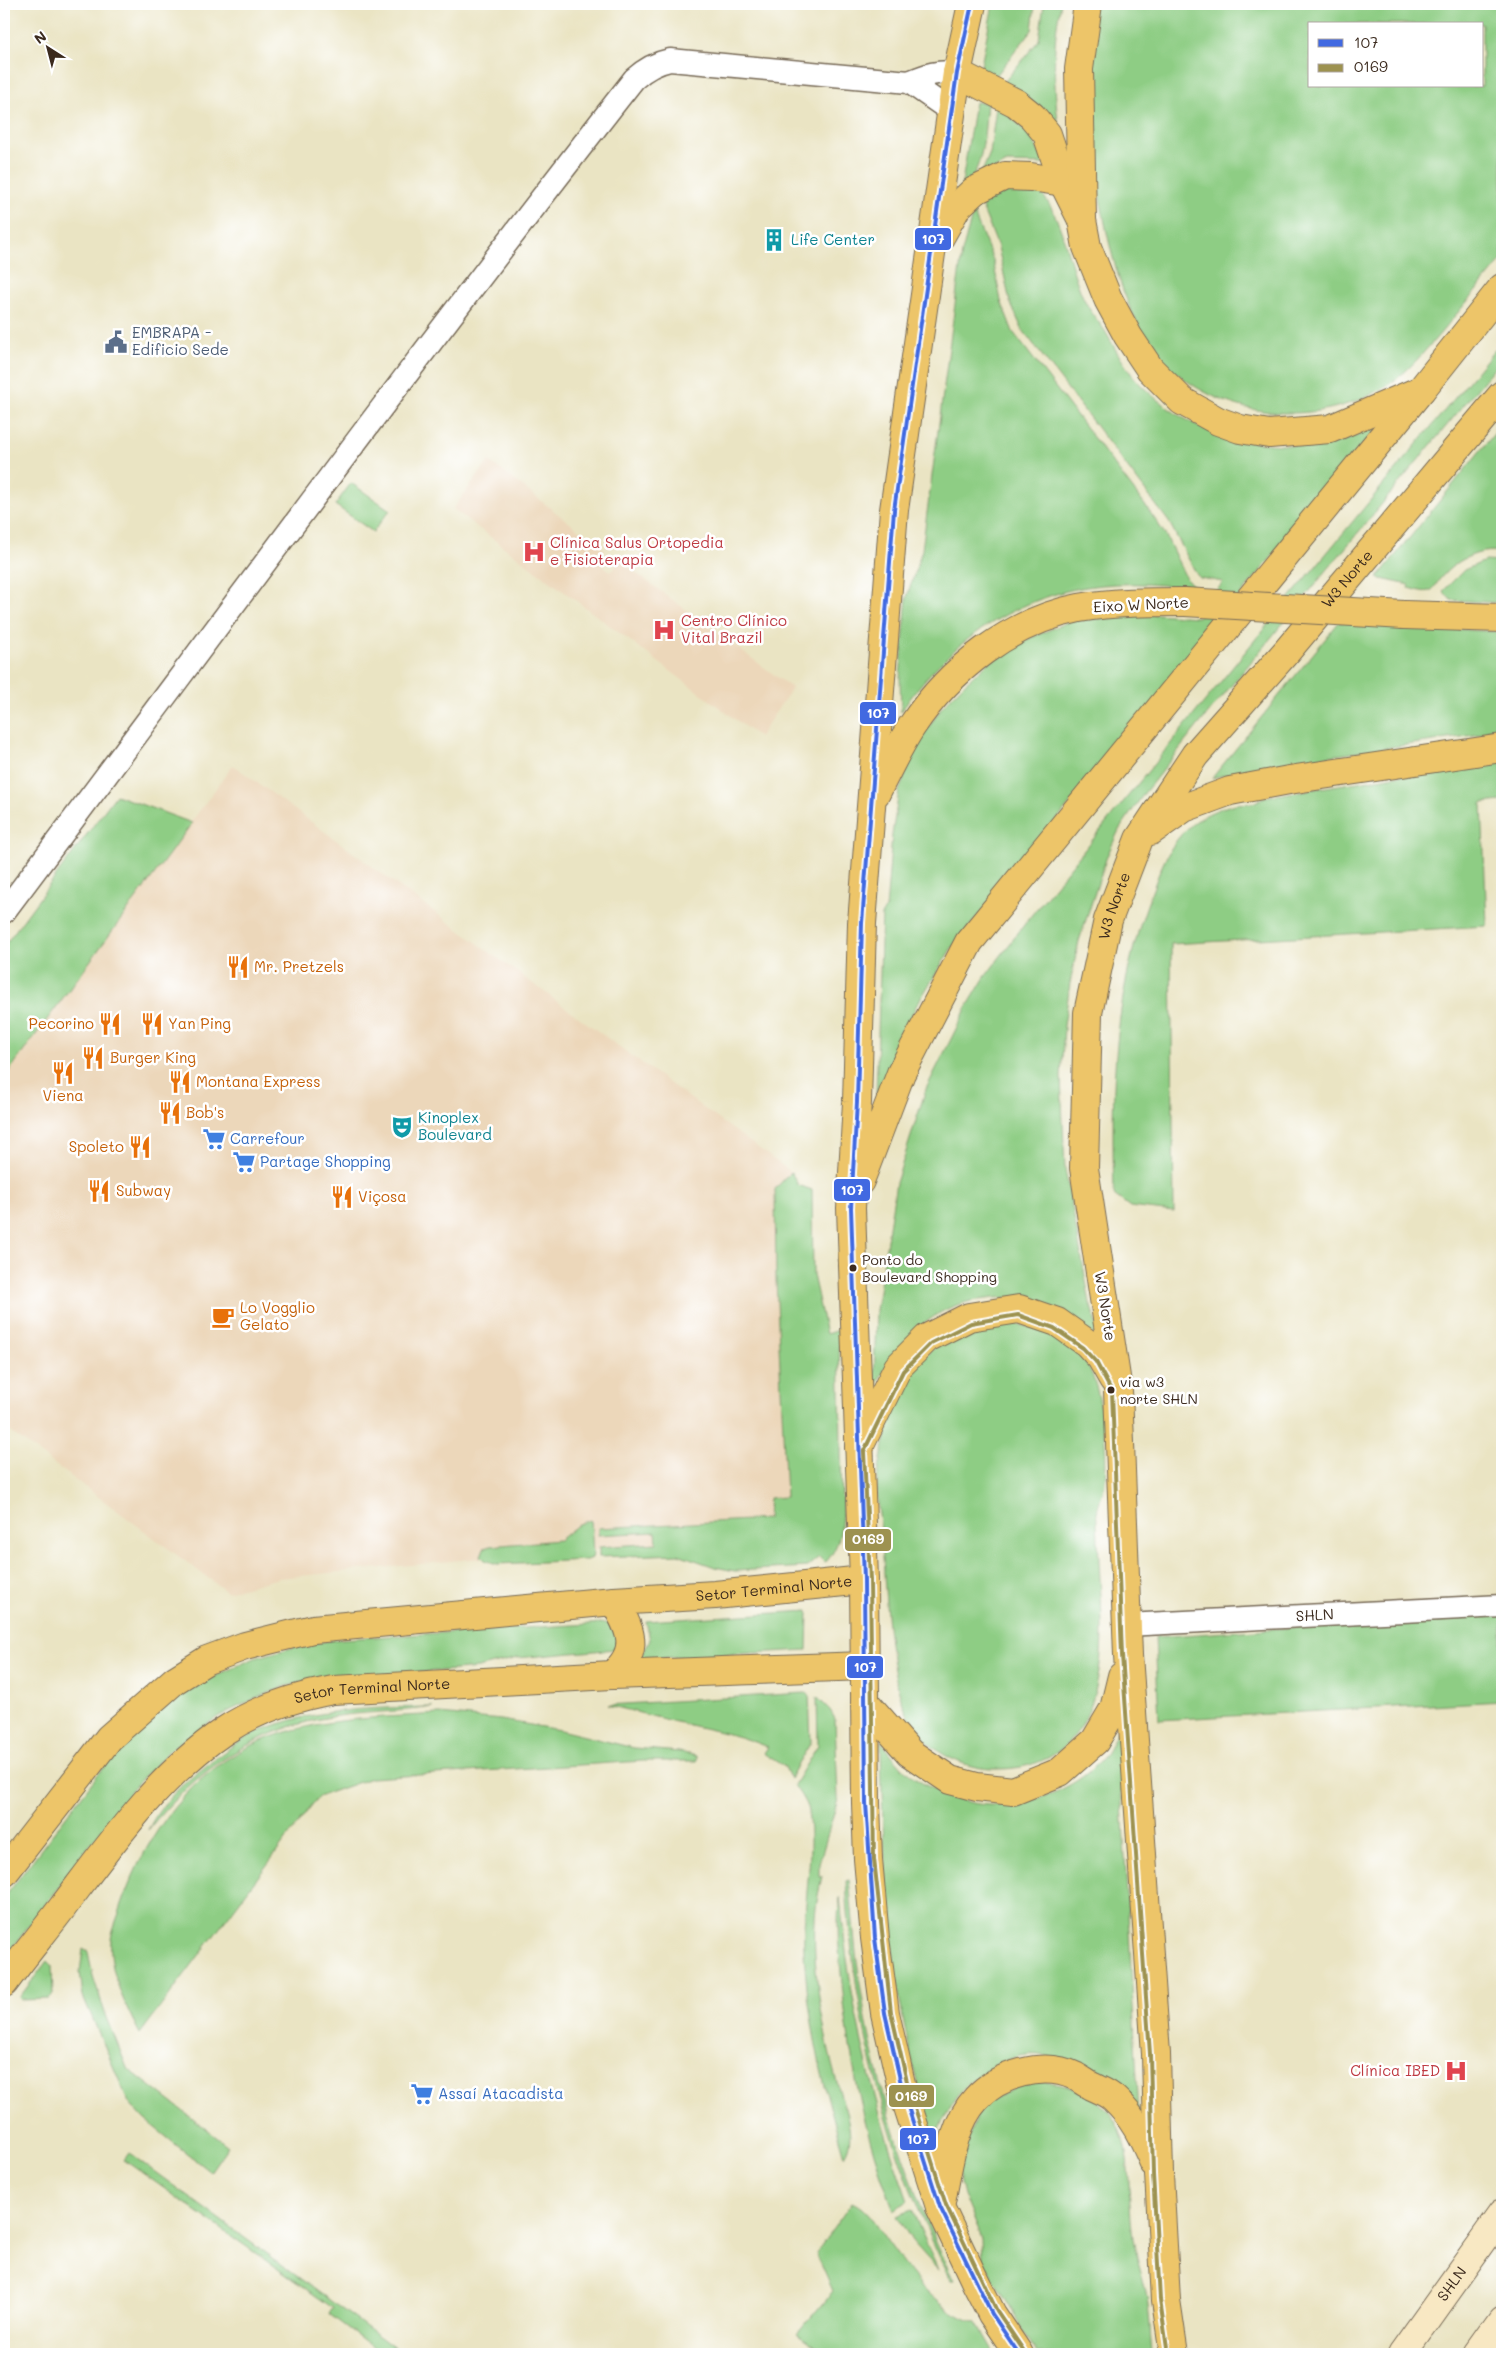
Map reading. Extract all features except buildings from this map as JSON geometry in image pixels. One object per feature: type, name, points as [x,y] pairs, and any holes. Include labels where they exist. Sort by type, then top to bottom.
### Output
[{"type":"main road","points":[[972,4],[957,73],[933,252],[894,510],[862,923],[857,1102],[851,1205],[864,1580],[868,1859],[885,2013],[902,2088],[940,2207],[980,2291],[1019,2354]]},
{"type":"main road","points":[[1088,4],[1079,70],[1082,220],[1087,247],[1108,299],[1144,361],[1182,401],[1218,421],[1269,434],[1330,429],[1421,390]]},
{"type":"main road","points":[[957,73],[1016,104],[1032,116],[1046,134],[1063,182],[1082,220]]},
{"type":"main road","points":[[933,252],[957,207],[974,191],[1005,176],[1031,177],[1063,182]]},
{"type":"main road","points":[[851,1205],[901,1073],[970,942],[1421,390],[1502,288]]},
{"type":"main road","name":"W3 Norte","points":[[1174,2354],[1166,2300],[1159,2174],[1156,2054],[1126,1625],[1118,1390],[1084,1168],[1088,1013],[1108,920],[1140,839],[1195,755],[1287,651],[1502,395]]},
{"type":"main road","name":"Eixo W Norte","points":[[870,806],[912,726],[936,695],[979,654],[1023,626],[1078,608],[1126,602],[1186,602],[1404,615],[1502,618]]},
{"type":"main road","points":[[1140,839],[1184,808],[1230,790],[1502,748]]},
{"type":"main road","points":[[858,1450],[898,1367],[927,1338],[969,1317],[1019,1309],[1057,1322],[1092,1348],[1101,1358],[1118,1390]]},
{"type":"main road","name":"Setor Terminal Norte","points":[[4,1873],[109,1738],[175,1680],[207,1660],[245,1646],[313,1629],[614,1601],[715,1595],[864,1580]]},
{"type":"main road","points":[[612,1675],[621,1667],[627,1657],[630,1646],[628,1629],[614,1601]]},
{"type":"main road","points":[[865,1702],[910,1752],[950,1780],[977,1787],[1013,1791],[1060,1772],[1095,1741],[1114,1709],[1128,1655]]},
{"type":"main road","name":"Setor Terminal Norte","points":[[4,1983],[124,1827],[191,1757],[224,1731],[296,1697],[333,1690],[612,1675],[865,1666]]},
{"type":"main road","points":[[940,2207],[958,2131],[976,2099],[998,2082],[1021,2072],[1050,2070],[1073,2075],[1113,2098],[1130,2115],[1143,2136],[1159,2174]]},
{"type":"main road","name":"SHLN","points":[[1402,2354],[1502,2214]]},
{"type":"main road","points":[[1477,2354],[1502,2319]]},
{"type":"street","points":[[4,912],[419,359],[634,79],[651,65],[670,60],[910,82],[928,74],[944,71],[957,73]]},
{"type":"street","points":[[910,82],[952,112]]},
{"type":"street","name":"SHLN","points":[[1126,1625],[1502,1606]]},
{"type":"shaded area","name":"Centro Clínico Vital Brazil","points":[[489,461],[605,550],[598,561],[611,572],[620,561],[792,688],[759,737],[453,509]]},
{"type":"shaded area","points":[[233,765],[791,1172],[794,1198],[802,1541],[593,1550],[492,1557],[279,1578],[227,1592],[4,1427],[4,1078]]},
{"type":"green space","points":[[993,4],[1035,4],[1032,30],[991,82],[979,76]]},
{"type":"green space","points":[[1044,4],[1061,4],[1056,39],[1055,93],[1061,146],[1000,87],[1039,40]]},
{"type":"green space","points":[[1093,4],[1502,4],[1502,260],[1409,368],[1388,385],[1357,401],[1323,410],[1288,413],[1254,410],[1221,400],[1190,383],[1164,361],[1142,332],[1126,299],[1106,229],[1094,169],[1091,136]]},
{"type":"green space","points":[[975,102],[987,103],[984,138],[975,172],[969,182],[961,189]]},
{"type":"green space","points":[[996,107],[1019,124],[1031,138],[1044,164],[1007,163],[980,177],[990,153]]},
{"type":"green space","points":[[1035,187],[1053,211],[1065,242],[1074,274],[1090,310],[1132,375],[1143,387],[1175,413],[1207,430],[1225,436],[1262,443],[1310,446],[1336,443],[1353,437],[1369,428],[1393,409],[951,949],[916,1006],[876,1094],[882,913],[886,909],[892,835],[899,791],[916,748],[942,707],[989,662],[1028,639],[1070,621],[1156,614],[1198,617],[1223,582],[1200,578],[1197,575],[1169,522],[1022,329],[1010,302],[998,247],[980,202],[993,191]]},
{"type":"green space","points":[[973,212],[993,260],[1001,301],[1013,332],[1147,508],[1165,534],[1186,578],[1195,588],[1149,584],[1103,585],[1043,598],[1014,610],[962,644],[939,664],[901,712],[900,678],[907,597],[922,550],[962,252]]},
{"type":"green space","points":[[1502,341],[1502,359],[1145,792],[1119,830],[1107,856],[1079,941],[1070,983],[1064,1026],[1061,1077],[1065,1169],[1090,1303],[1100,1338],[1025,1300],[992,1298],[967,1302],[949,1308],[920,1328],[895,1355],[874,1387],[876,1310],[896,1183],[926,1089],[967,1007],[985,977],[1030,917],[1240,658]]},
{"type":"green space","points":[[1502,424],[1502,552],[1484,552],[1467,557],[1445,573],[1435,587],[1427,591],[1409,588],[1409,585],[1377,578]]},
{"type":"green space","points":[[351,483],[390,510],[373,532],[335,505]]},
{"type":"green space","points":[[1485,561],[1502,562],[1502,603],[1451,600],[1443,591],[1464,570]]},
{"type":"green space","points":[[1339,622],[1502,632],[1502,731],[1262,766],[1212,778]]},
{"type":"green space","points":[[1502,759],[1502,801],[1482,803],[1487,926],[1171,944],[1174,1212],[1130,1207],[1114,1195],[1114,1077],[1122,1002],[1140,927],[1159,872],[1167,855],[1183,833],[1199,819],[1211,812],[1236,804],[1252,803],[1264,797]]},
{"type":"green space","points":[[116,795],[192,823],[4,1078],[4,946]]},
{"type":"green space","points":[[791,1172],[798,1185],[812,1190],[813,1275],[826,1334],[839,1330],[842,1512],[840,1533],[836,1546],[825,1563],[819,1557],[807,1567],[735,1571],[715,1567],[678,1554],[599,1557],[599,1547],[657,1543],[656,1532],[598,1535],[598,1528],[768,1519],[769,1498],[786,1497],[776,1280],[775,1189]]},
{"type":"green space","points":[[1008,1322],[1041,1330],[1061,1340],[1079,1354],[1092,1373],[1103,1419],[1106,1453],[1105,1484],[1097,1516],[1102,1627],[1101,1655],[1097,1681],[1091,1705],[1080,1727],[1066,1745],[1047,1758],[1023,1767],[993,1769],[968,1765],[944,1755],[924,1739],[909,1718],[896,1680],[892,1657],[886,1609],[877,1481],[884,1443],[893,1410],[906,1376],[928,1353],[952,1333]]},
{"type":"green space","points":[[591,1520],[593,1554],[592,1558],[587,1560],[497,1564],[485,1560],[481,1556],[484,1548],[490,1546],[559,1540],[579,1524]]},
{"type":"green space","points":[[808,1611],[807,1650],[640,1659],[650,1640],[646,1621]]},
{"type":"green space","points":[[1502,1613],[1502,1701],[1159,1720],[1155,1637]]},
{"type":"green space","points":[[615,1624],[622,1631],[616,1649],[517,1658],[478,1668],[324,1678],[286,1686],[219,1716],[172,1748],[133,1788],[4,1959],[4,1898],[115,1752],[143,1724],[174,1699],[206,1680],[255,1658],[302,1645],[341,1639]]},
{"type":"green space","points":[[809,1694],[811,1742],[790,1778],[785,1767],[763,1753],[767,1747],[758,1743],[722,1732],[608,1705]]},
{"type":"green space","points":[[817,1697],[830,1710],[835,1719],[838,1799],[819,1864],[819,1876],[822,1876],[815,1916],[815,1961],[828,2045],[850,2130],[848,2148],[844,2156],[818,2056],[809,2004],[804,1935],[810,1829],[806,1805],[794,1785],[818,1745]]},
{"type":"green space","points":[[433,1707],[334,1716],[294,1725],[270,1734],[224,1759],[203,1774],[165,1810],[148,1830],[159,1811],[189,1780],[236,1744],[269,1727],[315,1715],[362,1709]]},
{"type":"green space","points":[[440,1714],[501,1720],[560,1730],[634,1748],[679,1752],[697,1756],[697,1761],[643,1761],[371,1778],[318,1797],[140,2034],[124,2001],[115,1976],[112,1964],[111,1940],[122,1904],[144,1853],[174,1808],[193,1787],[213,1769],[236,1754],[261,1741],[283,1733],[305,1727],[349,1720]]},
{"type":"green space","points":[[1118,1730],[1139,2115],[1118,2087],[1101,2074],[1081,2065],[1057,2058],[1026,2055],[1018,2056],[995,2065],[968,2084],[953,2103],[934,2139],[907,2041],[898,1991],[887,1893],[881,1741],[896,1761],[914,1778],[932,1788],[951,1797],[972,1803],[1007,1805],[1051,1794],[1079,1779],[1104,1757]]},
{"type":"green space","points":[[849,1880],[861,1990],[876,2065],[909,2174],[954,2280],[951,2280],[909,2185],[892,2136],[878,2086],[856,1985],[846,1881]]},
{"type":"green space","points":[[840,1897],[849,1975],[864,2051],[883,2126],[908,2201],[894,2210],[874,2153],[853,2063],[839,1954],[838,1925]]},
{"type":"green space","points":[[83,1949],[88,1952],[93,1976],[104,2010],[127,2068],[228,2146],[210,2172],[144,2119],[128,2101],[83,1996],[80,1972]]},
{"type":"green space","points":[[47,1961],[52,1966],[53,1995],[49,1999],[21,2000],[19,1998]]},
{"type":"green space","points":[[1023,2082],[1065,2085],[1089,2096],[1106,2109],[1117,2125],[1124,2144],[1128,2164],[1133,2239],[1147,2297],[1152,2354],[1037,2354],[983,2261],[982,2239],[964,2195],[957,2165],[980,2108]]},
{"type":"green space","points":[[129,2153],[403,2354],[382,2354],[329,2314],[333,2308],[124,2160]]},
{"type":"green space","points":[[852,2202],[871,2217],[914,2277],[936,2300],[962,2317],[977,2323],[995,2354],[828,2354],[797,2334],[833,2291],[816,2253]]},
{"type":"green space","points":[[912,2210],[938,2270],[912,2241],[897,2216]]},
{"type":"transit line","name":"107","points":[[972,4],[957,73],[894,510],[862,923],[857,1102],[851,1208],[864,1580],[866,1803],[875,1938],[885,2013],[902,2088],[940,2207],[992,2314],[1019,2354]]},
{"type":"transit line","name":"0169","points":[[1024,2351],[997,2311],[946,2205],[908,2086],[891,2012],[874,1859],[870,1580],[864,1451],[903,1371],[931,1343],[971,1323],[1018,1315],[1054,1328],[1083,1348],[1096,1362],[1112,1392],[1122,1655],[1150,2054],[1153,2174],[1160,2300],[1168,2354]]},
{"type":"place","name":"Life Center","points":[[774,240]]},
{"type":"place","name":"EMBRAPA - Edificio Sede","points":[[116,342]]},
{"type":"place","name":"Clínica Salus Ortopedia e Fisioterapia","points":[[534,552]]},
{"type":"place","name":"Centro Clínico Vital Brazil","points":[[664,630]]},
{"type":"place","name":"Mr. Pretzels","points":[[238,967]]},
{"type":"place","name":"Pecorino","points":[[110,1024]]},
{"type":"place","name":"Yan Ping","points":[[152,1024]]},
{"type":"place","name":"Burger King","points":[[93,1058]]},
{"type":"place","name":"Viena","points":[[63,1073]]},
{"type":"place","name":"Montana Express","points":[[180,1082]]},
{"type":"place","name":"Bob's","points":[[170,1113]]},
{"type":"place","name":"Kinoplex Boulevard","points":[[402,1127]]},
{"type":"place","name":"Carrefour","points":[[214,1139]]},
{"type":"place","name":"Spoleto","points":[[140,1147]]},
{"type":"place","name":"Partage Shopping","points":[[244,1162]]},
{"type":"place","name":"Subway","points":[[99,1191]]},
{"type":"place","name":"Viçosa","points":[[342,1197]]},
{"type":"place","name":"Ponto do Boulevard Shopping","points":[[853,1268]]},
{"type":"place","name":"Lo Vogglio Gelato","points":[[223,1317]]},
{"type":"place","name":"via w3 norte SHLN","points":[[1111,1390]]},
{"type":"place","name":"Clínica IBED","points":[[1456,2071]]},
{"type":"place","name":"Assaí Atacadista","points":[[422,2094]]}]
